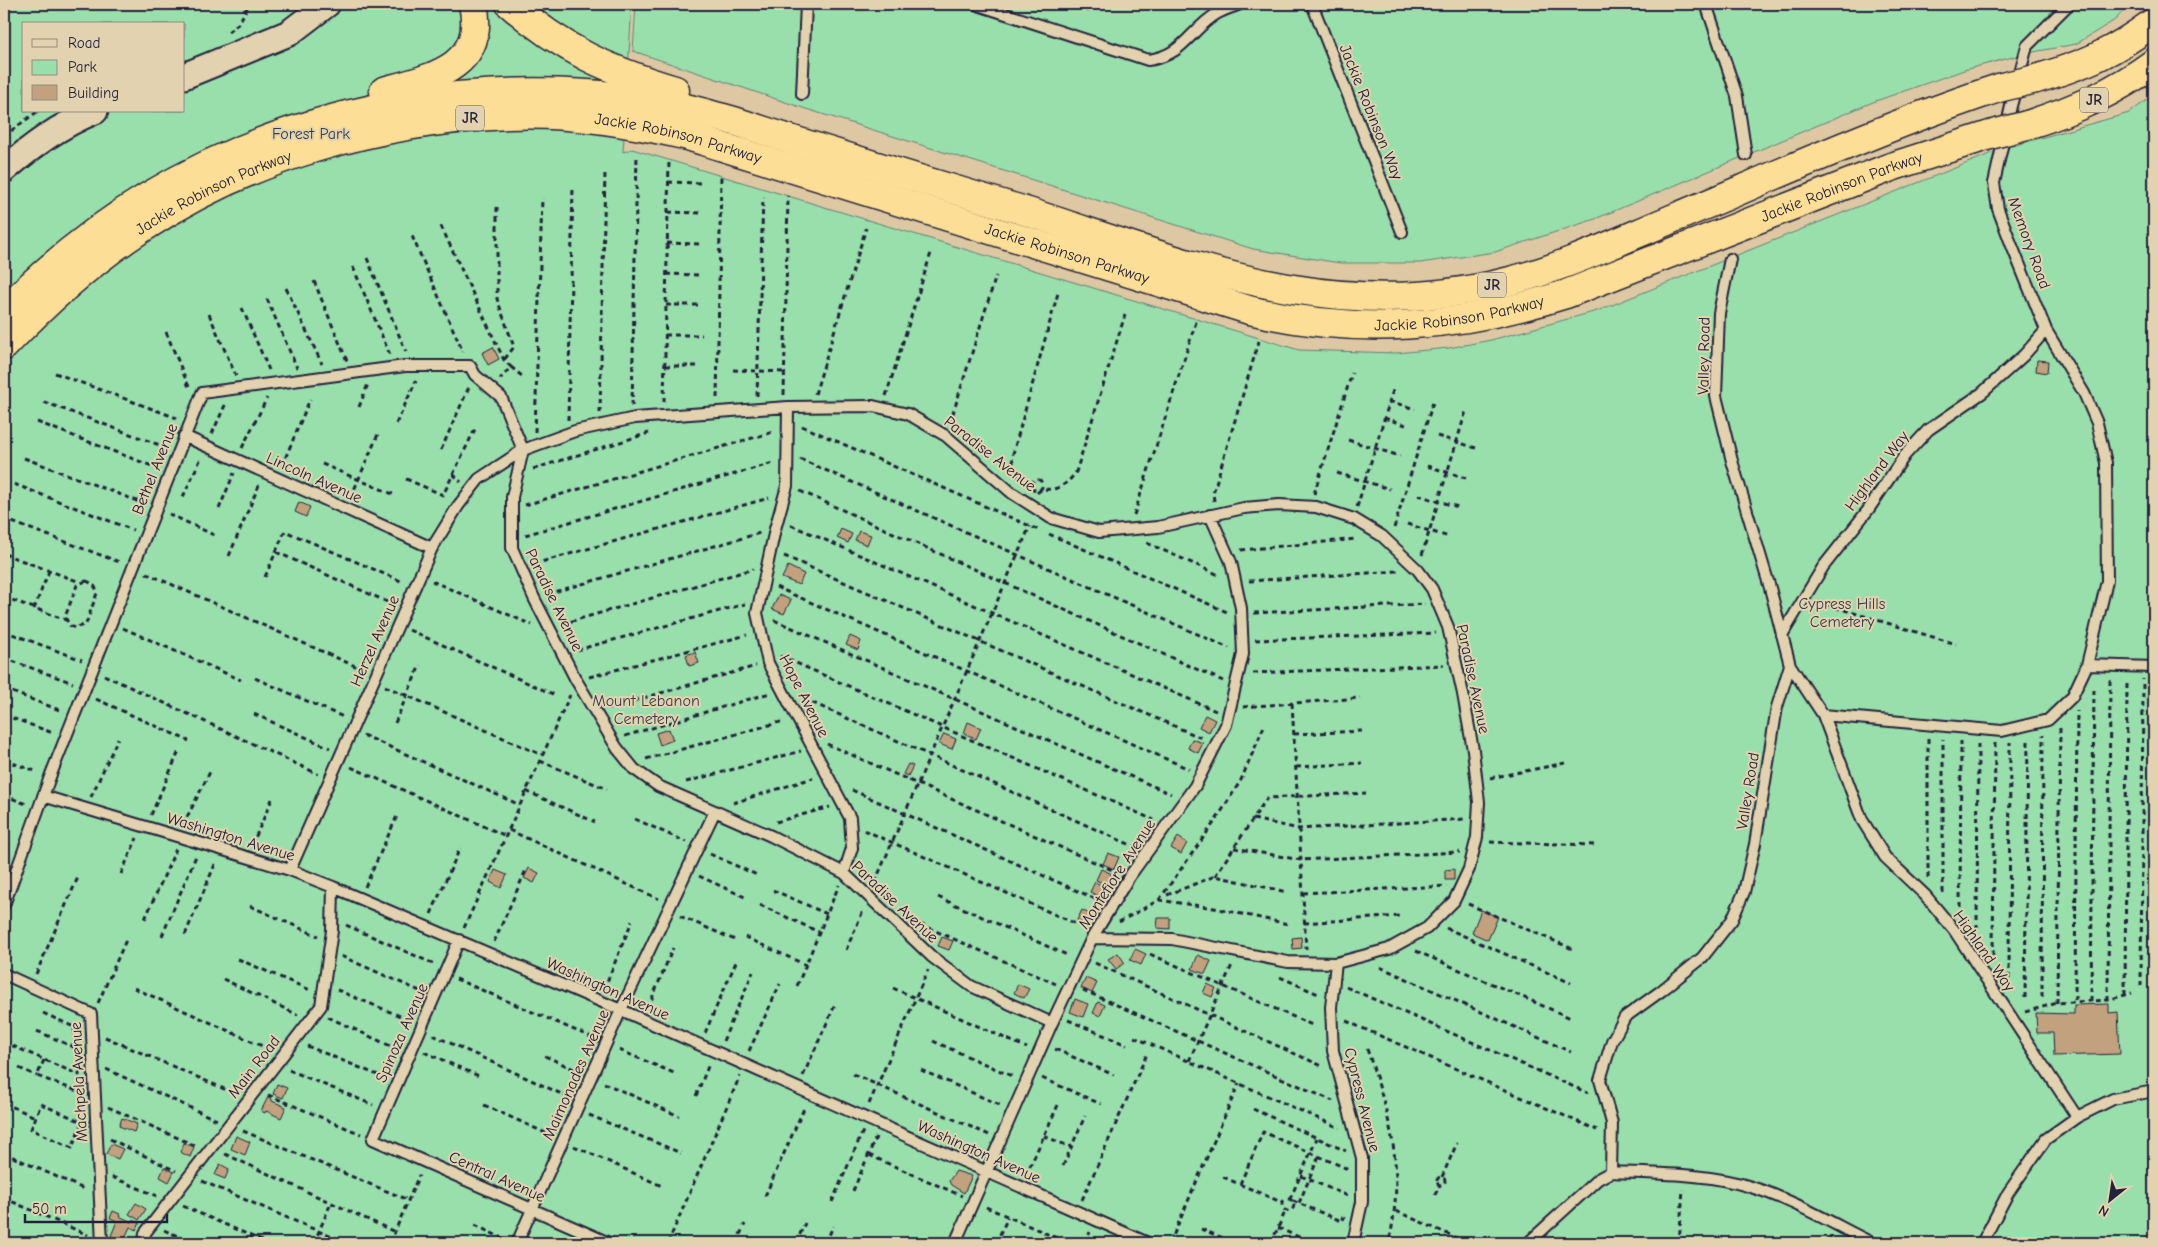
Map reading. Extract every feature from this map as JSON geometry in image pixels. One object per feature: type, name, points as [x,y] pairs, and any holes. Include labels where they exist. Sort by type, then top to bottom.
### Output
[{"type":"highway","points":[[324,120],[382,92],[429,78],[456,64],[468,49],[474,32],[473,4]]},
{"type":"highway","points":[[510,4],[547,34],[580,55],[624,74],[676,91],[770,132]]},
{"type":"highway","name":"Jackie Robinson Parkway","points":[[4,346],[51,298],[87,268],[141,229],[199,195],[265,165],[370,133],[437,121],[510,115],[614,122],[659,129],[728,147],[1242,308],[1295,320],[1356,326],[1448,322],[1535,303],[1566,294],[1891,167],[1990,135],[2036,79],[2097,59],[2128,42],[2154,22]]},
{"type":"highway","name":"Jackie Robinson Parkway","points":[[4,312],[71,250],[140,201],[193,171],[241,149],[288,131],[324,120],[424,100],[492,93],[528,92],[634,98],[703,112],[1254,282],[1320,294],[1406,297],[1475,288],[1535,274],[1613,244],[1928,112],[2013,106],[2076,109],[2099,98],[2154,63]]},
{"type":"street","points":[[185,76],[289,33],[326,4]]},
{"type":"street","points":[[4,170],[30,148],[74,120],[93,112]]},
{"type":"lane","points":[[802,94],[806,4]]},
{"type":"lane","points":[[975,4],[1148,60],[1163,58],[1175,52],[1217,13],[1240,4]]},
{"type":"lane","name":"Jackie Robinson Way","points":[[1312,4],[1402,232]]},
{"type":"lane","points":[[1706,4],[1737,96],[1746,155]]},
{"type":"lane","name":"Memory Road","points":[[2043,721],[2048,720],[2072,697],[2091,665],[2107,581],[2106,463],[2096,423],[2084,393],[2046,330],[1998,209],[1994,183],[2028,46],[2069,4]]},
{"type":"lane","name":"Valley Road","points":[[1611,1172],[1612,1123],[1600,1080],[1612,1041],[1625,1017],[1661,992],[1702,958],[1732,920],[1744,892],[1755,844],[1778,706],[1790,665],[1770,588],[1732,461],[1716,396],[1719,313],[1730,259]]},
{"type":"lane","name":"Highland Way","points":[[1782,635],[1803,598],[1905,455],[1928,430],[1982,393],[2024,355],[2046,330]]},
{"type":"lane","name":"Bethel Avenue","points":[[4,905],[38,808],[202,393],[274,382],[417,366],[472,371]]},
{"type":"lane","points":[[472,371],[501,398],[523,450]]},
{"type":"lane","name":"Paradise Avenue","points":[[1054,1019],[971,986],[934,958],[844,873],[753,828],[664,788],[634,769],[612,740],[576,680],[534,598],[512,548],[512,497],[523,450],[568,433],[632,419],[786,407],[873,406],[908,414],[946,436],[1012,493],[1051,518],[1099,532],[1158,527],[1244,508],[1270,505],[1310,506],[1354,519],[1386,539],[1418,570],[1432,589],[1450,632],[1457,664],[1473,750],[1479,802],[1474,847],[1455,898],[1428,928],[1389,949],[1336,963],[1288,962],[1172,939],[1115,938],[1094,935]]},
{"type":"lane","name":"Hope Avenue","points":[[786,407],[788,424],[787,489],[776,524],[757,613],[768,662],[830,777],[850,824],[852,848],[844,873]]},
{"type":"lane","name":"Lincoln Avenue","points":[[184,436],[432,548]]},
{"type":"lane","name":"Herzel Avenue","points":[[290,870],[432,548],[458,506],[479,479],[523,450]]},
{"type":"lane","name":"Montefiore Avenue","points":[[956,1243],[1054,1019],[1094,935],[1129,878],[1201,775],[1229,712],[1243,654],[1241,616],[1235,581],[1227,552],[1213,515]]},
{"type":"lane","name":"Highland Way","points":[[1790,665],[1823,715],[1862,820],[1885,857],[1928,898],[1943,917],[2077,1117]]},
{"type":"lane","points":[[2091,665],[2154,667]]},
{"type":"lane","points":[[1823,715],[1995,731],[2043,721]]},
{"type":"lane","name":"Washington Avenue","points":[[43,796],[290,870],[621,1010],[1148,1243]]},
{"type":"lane","name":"Maimonades Avenue","points":[[518,1243],[621,1010],[687,871],[713,810]]},
{"type":"lane","name":"Main Road","points":[[144,1243],[145,1233],[193,1178],[232,1126],[248,1100],[321,1006],[330,941],[333,888]]},
{"type":"lane","name":"Spinoza Avenue","points":[[373,1139],[459,940]]},
{"type":"lane","name":"Cypress Avenue","points":[[1336,963],[1332,1000],[1333,1051],[1362,1158],[1362,1202],[1353,1243]]},
{"type":"lane","name":"Machpela Avenue","points":[[4,974],[91,1014],[102,1242]]},
{"type":"lane","points":[[1982,1243],[2008,1193],[2046,1139],[2077,1117],[2113,1099],[2154,1091]]},
{"type":"lane","name":"Central Avenue","points":[[373,1139],[610,1243]]},
{"type":"lane","points":[[1528,1243],[1598,1179],[1611,1172],[1684,1175],[1751,1186],[1797,1205],[1872,1243]]},
{"type":"path","points":[[221,36],[232,30],[239,23],[249,4]]},
{"type":"path","points":[[4,136],[37,112]]},
{"type":"path","points":[[632,419],[637,154]]},
{"type":"path","points":[[664,416],[668,160]]},
{"type":"path","points":[[600,426],[605,171]]},
{"type":"path","points":[[717,411],[721,176]]},
{"type":"path","points":[[668,182],[704,183]]},
{"type":"path","points":[[568,433],[573,187]]},
{"type":"path","points":[[786,407],[784,372],[788,196]]},
{"type":"path","points":[[757,409],[764,197]]},
{"type":"path","points":[[535,446],[542,198]]},
{"type":"path","points":[[497,207],[497,299],[514,347],[504,360]]},
{"type":"path","points":[[668,212],[703,213]]},
{"type":"path","points":[[440,226],[504,360],[523,377]]},
{"type":"path","points":[[811,407],[866,228]]},
{"type":"path","points":[[412,236],[472,371],[441,450]]},
{"type":"path","points":[[667,242],[703,244]]},
{"type":"path","points":[[882,408],[931,253]]},
{"type":"path","points":[[367,258],[417,366],[396,424]]},
{"type":"path","points":[[353,267],[395,368]]},
{"type":"path","points":[[666,274],[702,275]]},
{"type":"path","points":[[946,436],[996,276]]},
{"type":"path","points":[[314,281],[352,373]]},
{"type":"path","points":[[286,288],[327,376]]},
{"type":"path","points":[[1058,293],[1012,457],[1015,472],[1034,490],[1054,489],[1067,483],[1076,472],[1125,315]]},
{"type":"path","points":[[267,299],[302,380]]},
{"type":"path","points":[[666,305],[702,305]]},
{"type":"path","points":[[219,509],[238,461],[274,382],[242,308]]},
{"type":"path","points":[[183,498],[237,388],[209,314]]},
{"type":"path","points":[[1129,530],[1197,319]]},
{"type":"path","points":[[166,332],[196,406]]},
{"type":"path","points":[[665,335],[702,335]]},
{"type":"path","points":[[1213,515],[1213,493],[1259,341]]},
{"type":"path","points":[[664,366],[700,366]]},
{"type":"path","points":[[491,389],[512,367]]},
{"type":"path","points":[[359,407],[374,370]]},
{"type":"path","points":[[734,370],[784,372]]},
{"type":"path","points":[[1310,506],[1352,373]]},
{"type":"path","points":[[55,374],[189,423]]},
{"type":"path","points":[[1354,519],[1394,387]]},
{"type":"path","points":[[275,478],[289,454],[310,399]]},
{"type":"path","points":[[1389,401],[1414,409]]},
{"type":"path","points":[[44,402],[178,452]]},
{"type":"path","points":[[1227,552],[1386,539],[1432,402]]},
{"type":"path","points":[[1117,530],[1235,581],[1418,570],[1428,530],[1466,410]]},
{"type":"path","points":[[1384,418],[1409,426]]},
{"type":"path","points":[[37,422],[169,473]]},
{"type":"path","points":[[512,508],[788,424],[1241,616],[1438,604]]},
{"type":"path","points":[[406,479],[443,495],[475,429]]},
{"type":"path","points":[[345,509],[379,432]]},
{"type":"path","points":[[517,474],[649,433]]},
{"type":"path","points":[[1437,436],[1476,448]]},
{"type":"path","points":[[1348,440],[1400,456]]},
{"type":"path","points":[[512,539],[788,456],[1243,654]]},
{"type":"path","points":[[24,458],[155,508],[216,536]]},
{"type":"path","points":[[322,464],[395,495]]},
{"type":"path","points":[[1428,466],[1466,478]]},
{"type":"path","points":[[228,556],[264,473]]},
{"type":"path","points":[[1337,473],[1390,489]]},
{"type":"path","points":[[1039,480],[1042,484],[1028,503],[1033,481],[1039,480]]},
{"type":"path","points":[[14,484],[145,535]]},
{"type":"path","points":[[521,568],[787,489],[1006,582],[1235,686]]},
{"type":"path","points":[[1418,495],[1458,507]]},
{"type":"path","points":[[846,950],[1037,509]]},
{"type":"path","points":[[4,519],[132,567],[375,678],[406,696],[542,755]]},
{"type":"path","points":[[534,598],[776,524],[1229,712],[1292,703],[1360,698]]},
{"type":"path","points":[[1407,524],[1449,536]]},
{"type":"path","points":[[265,577],[285,531],[415,587]]},
{"type":"path","points":[[771,550],[1216,744]]},
{"type":"path","points":[[276,552],[405,609]]},
{"type":"path","points":[[4,554],[80,582],[92,583],[97,593],[86,624],[79,628],[70,626],[66,620],[4,597]]},
{"type":"path","points":[[420,576],[551,631],[768,564]]},
{"type":"path","points":[[34,609],[49,571]]},
{"type":"path","points":[[66,620],[77,585],[80,582]]},
{"type":"path","points":[[764,582],[1201,775]]},
{"type":"path","points":[[1803,598],[1956,644]]},
{"type":"path","points":[[563,654],[760,600]]},
{"type":"path","points":[[757,613],[1185,800]]},
{"type":"path","points":[[110,623],[241,680]]},
{"type":"path","points":[[398,624],[555,695]]},
{"type":"path","points":[[4,631],[93,667],[330,780]]},
{"type":"path","points":[[459,940],[576,680],[761,632]]},
{"type":"path","points":[[1243,641],[1450,632]]},
{"type":"path","points":[[765,650],[1166,826]]},
{"type":"path","points":[[4,658],[84,691],[189,740]]},
{"type":"path","points":[[595,711],[768,662]]},
{"type":"path","points":[[1238,674],[1457,664]]},
{"type":"path","points":[[395,723],[420,665]]},
{"type":"path","points":[[2091,665],[2091,1000]]},
{"type":"path","points":[[2108,1000],[2110,666]]},
{"type":"path","points":[[2125,995],[2128,666]]},
{"type":"path","points":[[2141,986],[2143,667]]},
{"type":"path","points":[[255,678],[520,805]]},
{"type":"path","points":[[2075,1000],[2077,686]]},
{"type":"path","points":[[4,689],[74,715]]},
{"type":"path","points":[[612,740],[782,689],[1147,852]]},
{"type":"path","points":[[1292,703],[1306,962]]},
{"type":"path","points":[[2057,1003],[2061,708]]},
{"type":"path","points":[[254,714],[506,836]]},
{"type":"path","points":[[4,715],[66,738]]},
{"type":"path","points":[[629,763],[797,718]]},
{"type":"path","points":[[2042,997],[2043,721]]},
{"type":"path","points":[[1127,917],[1159,900],[1218,817],[1241,780],[1265,724]]},
{"type":"path","points":[[1928,724],[1928,898]]},
{"type":"path","points":[[2025,998],[2028,725]]},
{"type":"path","points":[[1943,726],[1943,917]]},
{"type":"path","points":[[1960,908],[1961,727]]},
{"type":"path","points":[[1977,929],[1978,729]]},
{"type":"path","points":[[2009,979],[2011,729]]},
{"type":"path","points":[[1294,734],[1363,731]]},
{"type":"path","points":[[1993,955],[1995,731]]},
{"type":"path","points":[[807,735],[1129,878]]},
{"type":"path","points":[[86,809],[118,738]]},
{"type":"path","points":[[664,788],[814,748]]},
{"type":"path","points":[[121,874],[179,751]]},
{"type":"path","points":[[4,760],[50,777]]},
{"type":"path","points":[[540,760],[607,789]]},
{"type":"path","points":[[1296,767],[1362,762]]},
{"type":"path","points":[[1477,780],[1566,763]]},
{"type":"path","points":[[145,919],[179,837],[212,770]]},
{"type":"path","points":[[713,810],[830,777],[905,814],[1112,906]]},
{"type":"path","points":[[526,791],[595,822]]},
{"type":"path","points":[[1215,876],[1267,798],[1297,798],[1366,793]]},
{"type":"path","points":[[4,795],[38,808]]},
{"type":"path","points":[[247,857],[273,797]]},
{"type":"path","points":[[753,828],[843,804]]},
{"type":"path","points":[[359,898],[397,816]]},
{"type":"path","points":[[1253,819],[1299,830],[1478,819]]},
{"type":"path","points":[[850,824],[1094,935]]},
{"type":"path","points":[[508,830],[738,941]]},
{"type":"path","points":[[162,936],[201,843]]},
{"type":"path","points":[[1234,848],[1301,860],[1474,847],[1597,845]]},
{"type":"path","points":[[426,926],[460,848]]},
{"type":"path","points":[[185,935],[221,850]]},
{"type":"path","points":[[489,953],[526,870]]},
{"type":"path","points":[[687,871],[747,898]]},
{"type":"path","points":[[797,986],[844,873]]},
{"type":"path","points":[[30,986],[79,876]]},
{"type":"path","points":[[1163,893],[1167,895],[1215,876],[1287,892]]},
{"type":"path","points":[[1302,893],[1461,886]]},
{"type":"path","points":[[773,890],[827,914]]},
{"type":"path","points":[[1167,895],[1167,901]]},
{"type":"path","points":[[938,897],[1210,1015],[1339,1074]]},
{"type":"path","points":[[1455,898],[1573,949]]},
{"type":"path","points":[[1159,900],[1214,908],[1288,924]]},
{"type":"path","points":[[760,905],[819,932]]},
{"type":"path","points":[[250,906],[330,941]]},
{"type":"path","points":[[1304,923],[1400,916]]},
{"type":"path","points":[[914,921],[1198,1041],[1350,1109]]},
{"type":"path","points":[[599,1001],[632,922]]},
{"type":"path","points":[[1433,922],[1571,983]]},
{"type":"path","points":[[343,923],[445,972],[676,1074]]},
{"type":"path","points":[[745,937],[806,965]]},
{"type":"path","points":[[1115,938],[1312,1025]]},
{"type":"path","points":[[92,1017],[126,940]]},
{"type":"path","points":[[1399,943],[1571,1018]]},
{"type":"path","points":[[643,1020],[673,948]]},
{"type":"path","points":[[1189,1061],[1239,951]]},
{"type":"path","points":[[338,955],[434,998]]},
{"type":"path","points":[[1359,957],[1571,1052]]},
{"type":"path","points":[[832,1202],[877,1085],[934,958]]},
{"type":"path","points":[[238,959],[322,996]]},
{"type":"path","points":[[699,1045],[736,962]]},
{"type":"path","points":[[696,1096],[754,972]]},
{"type":"path","points":[[1278,976],[1332,1000]]},
{"type":"path","points":[[223,980],[310,1020]]},
{"type":"path","points":[[1334,982],[1588,1093]]},
{"type":"path","points":[[668,1243],[780,984]]},
{"type":"path","points":[[134,988],[283,1055]]},
{"type":"path","points":[[893,988],[1041,1049],[1114,1075]]},
{"type":"path","points":[[336,989],[421,1027],[579,1106],[681,1153]]},
{"type":"path","points":[[2010,1016],[2057,1003],[2075,1000],[2108,1000],[2132,993]]},
{"type":"path","points":[[798,1088],[835,1005]]},
{"type":"path","points":[[43,1013],[74,1027],[77,1057]]},
{"type":"path","points":[[323,1015],[481,1077]]},
{"type":"path","points":[[1332,1015],[1605,1133]]},
{"type":"path","points":[[1054,1019],[1127,1045]]},
{"type":"path","points":[[37,1031],[76,1048]]},
{"type":"path","points":[[92,1031],[248,1100]]},
{"type":"path","points":[[1134,1037],[1356,1135]]},
{"type":"path","points":[[934,1041],[1101,1104]]},
{"type":"path","points":[[4,1042],[79,1075],[78,1066]]},
{"type":"path","points":[[301,1043],[397,1084]]},
{"type":"path","points":[[1367,1049],[1389,1116],[1396,1151],[1398,1184],[1396,1211],[1390,1243]]},
{"type":"path","points":[[1077,1212],[1147,1054]]},
{"type":"path","points":[[545,1056],[679,1116]]},
{"type":"path","points":[[37,1076],[44,1060]]},
{"type":"path","points":[[93,1063],[232,1126],[408,1200]]},
{"type":"path","points":[[283,1067],[385,1110]]},
{"type":"path","points":[[19,1068],[77,1093],[95,1090]]},
{"type":"path","points":[[921,1070],[1014,1111]]},
{"type":"path","points":[[853,1074],[1001,1140]]},
{"type":"path","points":[[1170,1243],[1239,1083]]},
{"type":"path","points":[[263,1093],[373,1139]]},
{"type":"path","points":[[765,1196],[810,1094]]},
{"type":"path","points":[[95,1102],[213,1151],[394,1232]]},
{"type":"path","points":[[4,1103],[35,1117]]},
{"type":"path","points":[[41,1104],[82,1122],[77,1135],[72,1148],[30,1129],[41,1104]]},
{"type":"path","points":[[1021,1187],[1058,1105]]},
{"type":"path","points":[[1254,1109],[1362,1158]]},
{"type":"path","points":[[1063,1166],[1085,1116]]},
{"type":"path","points":[[853,1191],[881,1125]]},
{"type":"path","points":[[1240,1184],[1263,1132],[1362,1175]]},
{"type":"path","points":[[97,1133],[193,1178],[346,1243]]},
{"type":"path","points":[[77,1135],[98,1144]]},
{"type":"path","points":[[1044,1136],[1071,1148]]},
{"type":"path","points":[[1290,1199],[1318,1138]]},
{"type":"path","points":[[1435,1195],[1440,1184],[1437,1179],[1442,1177],[1457,1143]]},
{"type":"path","points":[[4,1154],[100,1196]]},
{"type":"path","points":[[1319,1156],[1309,1179],[1297,1202],[1291,1212],[1281,1208],[1285,1197],[1290,1199],[1297,1202],[1339,1220],[1340,1217],[1357,1225]]},
{"type":"path","points":[[390,1243],[425,1162]]},
{"type":"path","points":[[99,1171],[267,1243]]},
{"type":"path","points":[[1679,1243],[1684,1175]]},
{"type":"path","points":[[1301,1176],[1362,1202]]},
{"type":"path","points":[[1223,1177],[1283,1203]]},
{"type":"path","points":[[4,1198],[102,1242]]},
{"type":"path","points":[[314,1243],[331,1203]]},
{"type":"path","points":[[1271,1243],[1286,1210]]},
{"type":"path","points":[[1396,1211],[1468,1243]]},
{"type":"path","points":[[996,1243],[1008,1217]]},
{"type":"path","points":[[796,1243],[805,1223]]},
{"type":"path","points":[[736,1243],[745,1224]]},
{"type":"path","points":[[475,1225],[506,1240]]},
{"type":"path","points":[[826,1243],[833,1226]]},
{"type":"path","points":[[160,1228],[193,1243]]},
{"type":"path","points":[[1201,1228],[1235,1243]]},
{"type":"path","points":[[1278,1228],[1313,1243]]},
{"type":"path","points":[[332,1243],[334,1238]]},
{"type":"green space","name":"Mount Lebanon Cemetery","points":[[4,4],[632,4],[623,152],[632,149],[1299,350],[1396,353],[1449,348],[1491,340],[1597,311],[2005,148],[2129,113],[2154,95],[2154,1243],[4,1243]]},
{"type":"green space","points":[[636,4],[2130,4],[2115,20],[2076,44],[2028,53],[1964,70],[1873,102],[1595,219],[1495,252],[1420,263],[1340,263],[1253,249],[803,108],[633,51]]},
{"type":"building","points":[[1080,4],[1097,4],[1087,12]]},
{"type":"building","points":[[493,347],[499,359],[488,365],[482,353]]},
{"type":"building","points":[[2037,360],[2048,361],[2047,373],[2036,371]]},
{"type":"building","points":[[299,502],[310,507],[306,517],[295,512]]},
{"type":"building","points":[[841,529],[852,534],[848,543],[837,538]]},
{"type":"building","points":[[859,531],[871,535],[867,545],[855,540]]},
{"type":"building","points":[[788,566],[804,574],[799,585],[782,578]]},
{"type":"building","points":[[779,595],[791,600],[784,614],[772,609]]},
{"type":"building","points":[[850,636],[861,641],[858,650],[846,645]]},
{"type":"building","points":[[695,652],[699,663],[689,666],[686,655]]},
{"type":"building","points":[[1205,715],[1215,720],[1209,732],[1199,727]]},
{"type":"building","points":[[968,722],[981,728],[976,739],[964,733]]},
{"type":"building","points":[[669,729],[673,740],[660,745],[656,733]]},
{"type":"building","points":[[944,734],[956,739],[952,749],[939,744]]},
{"type":"building","points":[[1192,739],[1203,743],[1198,753],[1188,748]]},
{"type":"building","points":[[908,764],[913,766],[908,776],[903,774]]},
{"type":"building","points":[[1178,837],[1187,843],[1181,854],[1171,848]]},
{"type":"building","points":[[1108,853],[1119,857],[1114,869],[1103,864]]},
{"type":"building","points":[[529,868],[539,873],[534,883],[524,878]]},
{"type":"building","points":[[1101,869],[1112,874],[1107,885],[1096,880]]},
{"type":"building","points":[[1454,869],[1454,880],[1445,880],[1445,870]]},
{"type":"building","points":[[495,870],[507,875],[501,888],[490,882]]},
{"type":"building","points":[[1095,882],[1105,887],[1100,897],[1090,892]]},
{"type":"building","points":[[1082,910],[1091,915],[1086,925],[1077,920]]},
{"type":"building","points":[[1481,910],[1498,917],[1488,940],[1472,933]]},
{"type":"building","points":[[1158,918],[1170,918],[1170,929],[1157,928]]},
{"type":"building","points":[[942,937],[953,941],[949,950],[938,946]]},
{"type":"building","points":[[1301,937],[1302,948],[1293,949],[1292,938]]},
{"type":"building","points":[[1135,949],[1146,954],[1141,965],[1130,960]]},
{"type":"building","points":[[1118,953],[1125,963],[1116,969],[1108,959]]},
{"type":"building","points":[[1198,955],[1211,961],[1205,974],[1192,969]]},
{"type":"building","points":[[1086,978],[1097,983],[1092,993],[1081,988]]},
{"type":"building","points":[[1018,984],[1029,989],[1024,998],[1014,993]]},
{"type":"building","points":[[1207,984],[1216,988],[1212,997],[1203,993]]},
{"type":"building","points":[[1075,999],[1088,1004],[1083,1017],[1070,1012]]},
{"type":"building","points":[[1098,1002],[1105,1005],[1100,1016],[1093,1013]]},
{"type":"building","points":[[2109,1004],[2109,1013],[2118,1012],[2120,1054],[2054,1056],[2053,1033],[2037,1033],[2036,1013],[2074,1014],[2074,1005]]},
{"type":"building","points":[[277,1084],[287,1088],[283,1098],[273,1094]]},
{"type":"building","points":[[268,1097],[272,1101],[286,1107],[281,1118],[266,1111],[265,1113],[261,1111]]},
{"type":"building","points":[[122,1118],[137,1124],[134,1132],[119,1126]]},
{"type":"building","points":[[236,1136],[250,1142],[245,1155],[231,1149]]},
{"type":"building","points":[[184,1143],[194,1147],[190,1157],[180,1152]]},
{"type":"building","points":[[111,1144],[123,1149],[118,1159],[106,1154]]},
{"type":"building","points":[[220,1164],[229,1169],[225,1179],[215,1175]]},
{"type":"building","points":[[164,1167],[174,1172],[169,1182],[160,1177]]},
{"type":"building","points":[[956,1171],[972,1176],[964,1193],[951,1185],[949,1181]]},
{"type":"building","points":[[136,1203],[146,1209],[139,1220],[129,1214]]},
{"type":"building","points":[[113,1211],[132,1222],[133,1220],[140,1223],[136,1230],[130,1227],[123,1242],[111,1236],[117,1221],[110,1218]]},
{"type":"park label","name":"Forest Park","points":[[311,134]]},
{"type":"park label","name":"Cypress Hills Cemetery","points":[[1842,613]]}]
